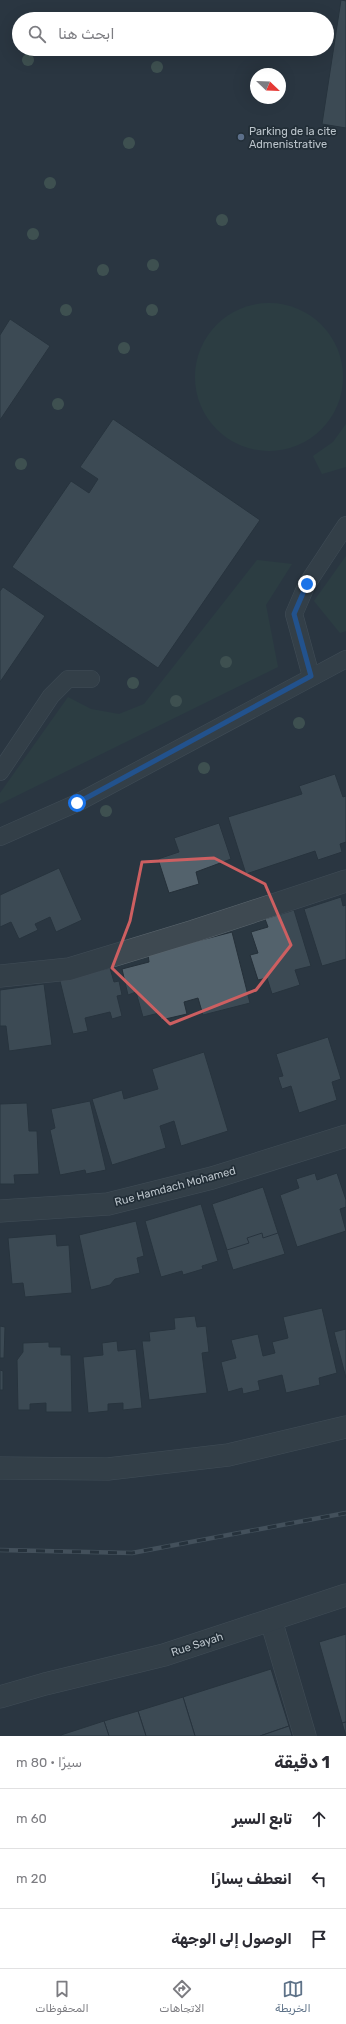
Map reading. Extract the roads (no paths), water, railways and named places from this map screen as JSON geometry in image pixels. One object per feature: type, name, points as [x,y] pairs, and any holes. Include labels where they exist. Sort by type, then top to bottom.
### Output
[{"type":"street","points":[[0,976],[69,969],[194,931],[346,881]]},
{"type":"street","name":"Rue Hamdach Mohamed","points":[[0,1211],[108,1204],[212,1178],[346,1136]]},
{"type":"street","points":[[0,1468],[108,1469],[213,1457],[228,1455],[346,1427]]},
{"type":"street","name":"Rue Sayah","points":[[0,1698],[45,1684],[164,1655],[346,1594]]},
{"type":"street","points":[[271,1620],[305,1736]]},
{"type":"street","name":"Rue Sayah","points":[[0,1687],[45,1684]]},
{"type":"lane","points":[[311,676],[294,614],[307,584],[346,526]]},
{"type":"lane","points":[[0,837],[77,803],[311,676],[346,659]]},
{"type":"lane","points":[[0,772],[51,696],[68,679],[91,679]]},
{"type":"railway","points":[[0,1550],[132,1553],[346,1513]]},
{"type":"place","name":"Parking de la cite Admenistrative","points":[[241,137]]}]
